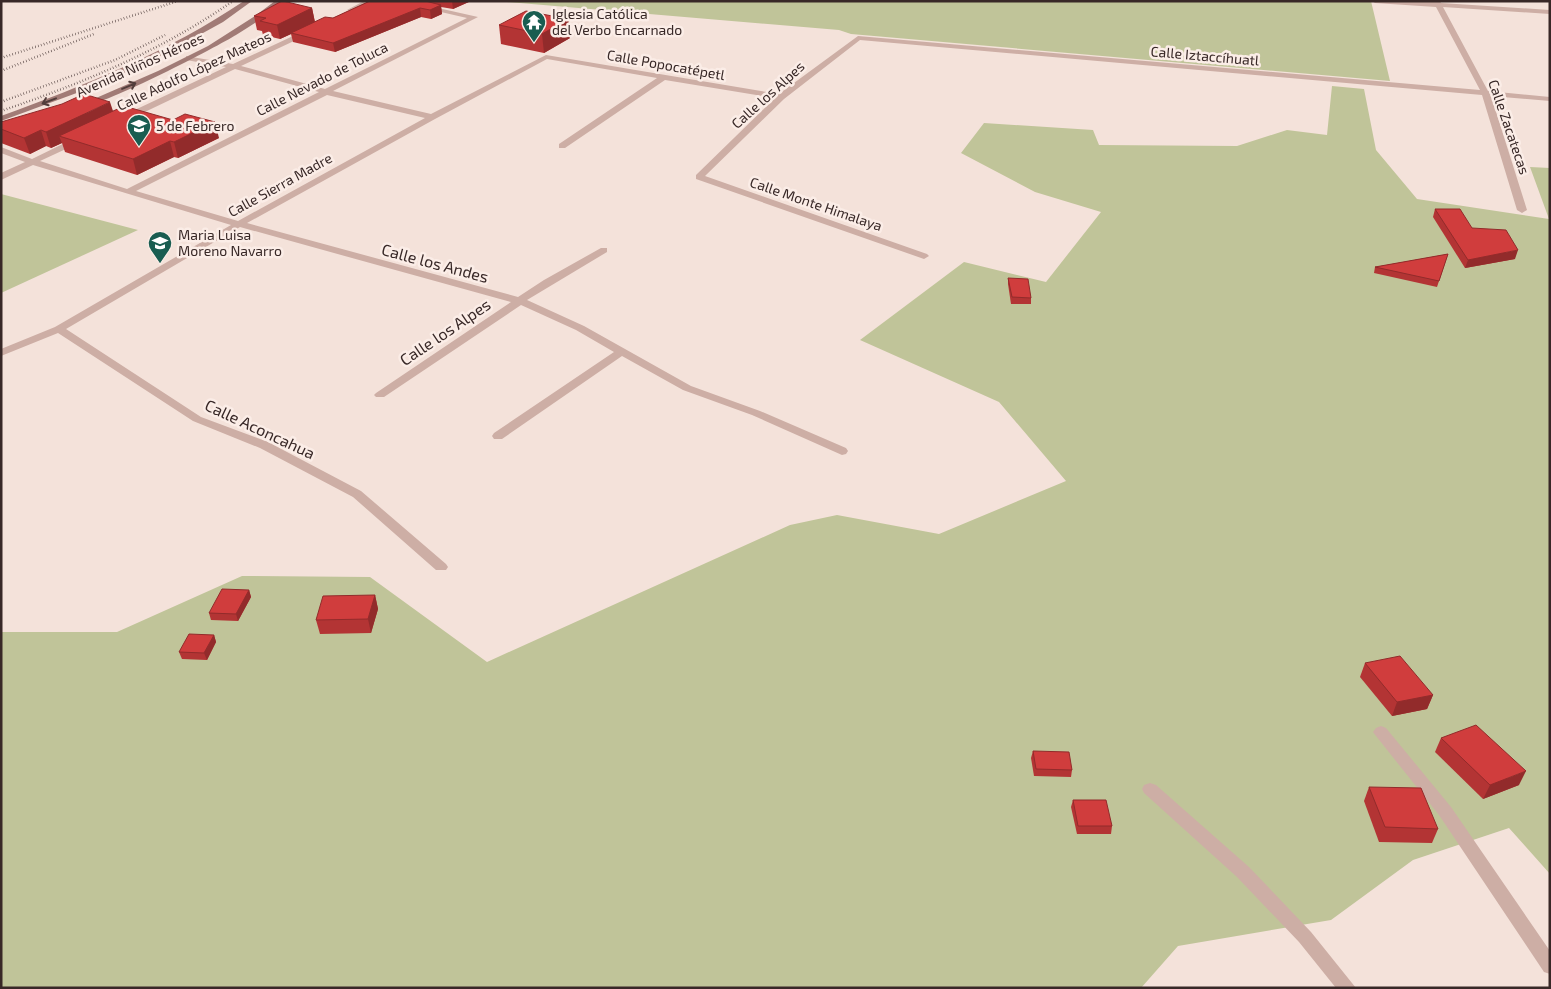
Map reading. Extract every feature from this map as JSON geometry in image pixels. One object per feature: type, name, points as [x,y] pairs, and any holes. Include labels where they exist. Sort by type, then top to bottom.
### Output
[{"type":"main road","name":"Avenida Niños Héroes","points":[[1,118],[51,101],[171,49],[228,16],[249,1]]},
{"type":"main road","name":"Avenida Niños Héroes","points":[[77,108],[151,77],[221,42],[259,18],[280,1]]},
{"type":"street","points":[[344,14],[370,1]]},
{"type":"street","name":"Calle Nevado de Toluca","points":[[128,192],[474,17],[396,1]]},
{"type":"street","points":[[1375,1],[1437,3],[1550,12]]},
{"type":"street","name":"Calle Zacatecas","points":[[1437,3],[1486,94],[1522,210]]},
{"type":"street","name":"Calle Adolfo López Mateos","points":[[120,120],[318,26]]},
{"type":"street","name":"Calle Iztaccíhuatl","points":[[858,38],[1550,99]]},
{"type":"street","name":"Calle los Alpes","points":[[699,177],[781,97],[858,38]]},
{"type":"street","name":"Calle Popocatépetl","points":[[546,57],[781,97]]},
{"type":"street","name":"Calle Sierra Madre","points":[[1,353],[60,329],[239,224],[432,117],[546,57]]},
{"type":"street","points":[[189,58],[233,66],[326,92],[432,117]]},
{"type":"street","points":[[562,146],[664,77]]},
{"type":"street","points":[[1,177],[88,135]]},
{"type":"street","name":"Calle los Andes","points":[[1,150],[32,162],[128,192],[369,261],[520,301],[580,328],[687,388],[756,413],[842,451]]},
{"type":"street","name":"Calle Monte Himalaya","points":[[699,177],[924,256]]},
{"type":"street","name":"Calle los Alpes","points":[[380,395],[548,282],[604,250]]},
{"type":"street","name":"Calle Aconcahua","points":[[60,329],[198,419],[264,445],[357,494],[441,567]]},
{"type":"street","points":[[498,436],[621,352]]},
{"type":"street","points":[[1381,732],[1445,811],[1550,966]]},
{"type":"street","points":[[1150,789],[1243,872],[1305,937],[1347,988]]},
{"type":"green space","points":[[495,1],[1371,1],[1390,81],[851,34],[839,30]]},
{"type":"green space","points":[[1332,86],[1364,89],[1376,150],[1417,199],[1549,219],[1530,167],[1550,168],[1550,874],[1509,828],[1413,860],[1331,920],[1178,946],[1141,988],[1,988],[1,632],[117,632],[242,576],[370,577],[487,662],[790,525],[837,515],[939,534],[1066,481],[999,402],[860,340],[964,262],[1046,282],[1101,212],[1035,192],[961,153],[984,123],[1093,130],[1099,145],[1237,146],[1287,130],[1327,135]]},
{"type":"green space","points":[[1,194],[138,230],[1,293]]},
{"type":"building","points":[[282,1],[312,8],[277,25],[260,21],[266,18],[254,16]]},
{"type":"building","points":[[370,1],[425,1],[441,5],[430,10],[420,8],[333,43],[291,33],[325,17],[333,18]]},
{"type":"building","points":[[526,11],[568,19],[542,34],[499,25]]},
{"type":"building","points":[[84,94],[110,102],[46,132],[41,130],[24,138],[1,129],[1,122],[62,104]]},
{"type":"building","points":[[124,106],[173,120],[185,114],[215,122],[133,159],[59,136]]},
{"type":"building","points":[[1435,209],[1460,209],[1472,228],[1506,230],[1518,250],[1468,260]]},
{"type":"building","points":[[1448,254],[1439,281],[1375,267]]},
{"type":"building","points":[[1008,278],[1028,279],[1031,298],[1012,297]]},
{"type":"building","points":[[222,589],[249,590],[236,614],[209,613]]},
{"type":"building","points":[[375,595],[368,619],[316,620],[323,596]]},
{"type":"building","points":[[189,634],[214,635],[204,653],[179,652]]},
{"type":"building","points":[[1400,656],[1433,695],[1397,702],[1365,663]]},
{"type":"building","points":[[1476,725],[1526,771],[1490,785],[1441,738]]},
{"type":"building","points":[[1033,751],[1069,752],[1072,770],[1036,769]]},
{"type":"building","points":[[1369,787],[1421,788],[1438,829],[1385,827]]},
{"type":"building","points":[[1073,800],[1106,800],[1112,826],[1078,826]]},
{"type":"railway","points":[[1,58],[178,1]]},
{"type":"railway","points":[[1,111],[62,89],[121,64],[178,35],[233,1]]},
{"type":"railway","points":[[1,71],[94,34]]},
{"type":"railway","points":[[1,102],[115,60],[165,35]]},
{"type":"place","name":"Iglesia Católica del Verbo Encarnado","points":[[534,43]]},
{"type":"place","name":"5 de Febrero","points":[[139,147]]},
{"type":"place","name":"Maria Luisa Moreno Navarro","points":[[160,264]]}]
